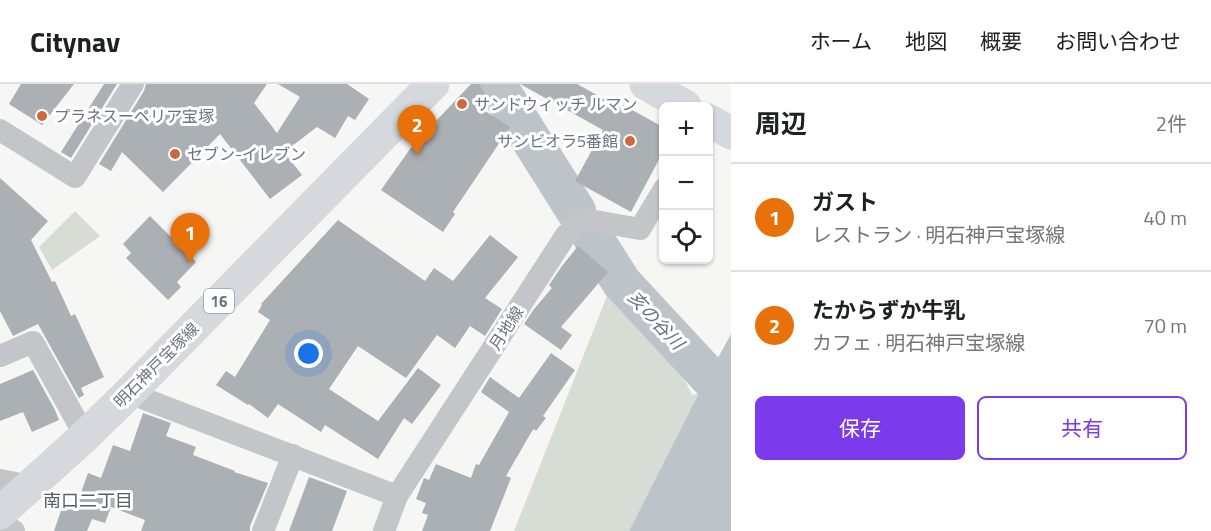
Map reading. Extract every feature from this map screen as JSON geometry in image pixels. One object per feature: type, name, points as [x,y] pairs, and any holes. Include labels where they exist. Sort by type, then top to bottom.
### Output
[{"type":"main road","name":"明石神戸宝塚線","points":[[0,513],[15,483],[85,436],[433,84]]},
{"type":"main road","points":[[646,84],[678,102]]},
{"type":"street","points":[[0,130],[75,177],[133,84]]},
{"type":"street","name":"月地線","points":[[384,531],[397,496],[566,234],[584,219],[640,229],[659,196]]},
{"type":"street","points":[[0,356],[33,342],[85,436]]},
{"type":"street","points":[[129,393],[397,496]]},
{"type":"street","points":[[263,531],[292,455]]},
{"type":"street","points":[[0,522],[14,531]]},
{"type":"shaded area","points":[[75,211],[100,236],[52,270],[39,247]]},
{"type":"shaded area","points":[[611,286],[651,336],[669,346],[692,395],[699,393],[629,531],[514,531]]},
{"type":"shaded area","points":[[731,334],[731,531],[629,531],[699,393]]},
{"type":"building","name":"プラネスーペリア宝塚","points":[[21,84],[74,84],[42,125],[9,104]]},
{"type":"building","points":[[104,84],[117,84],[71,158],[61,152]]},
{"type":"building","points":[[146,84],[267,84],[254,103],[277,133],[300,97],[278,84],[347,84],[369,99],[355,120],[348,116],[335,138],[317,127],[284,152],[302,175],[270,199],[220,134],[163,192],[122,152],[111,171],[99,164],[144,91]]},
{"type":"building","points":[[471,84],[479,84],[490,101],[482,109],[510,127],[453,212],[455,214],[443,232],[381,190],[410,149]]},
{"type":"building","name":"サンビオラ5番館","points":[[520,84],[577,84],[622,109],[623,105],[659,125],[659,160],[631,212],[575,181],[603,130]]},
{"type":"building","points":[[0,178],[48,221],[31,240],[52,282],[55,281],[71,316],[75,314],[104,377],[81,388],[84,395],[79,398],[38,324],[13,336],[0,311]]},
{"type":"building","points":[[150,216],[196,262],[177,282],[181,287],[168,300],[126,258],[131,253],[123,244]]},
{"type":"building","points":[[338,220],[425,281],[434,268],[453,281],[490,235],[518,257],[485,298],[502,309],[485,336],[470,326],[455,348],[437,335],[406,378],[358,346],[329,389],[378,421],[418,368],[441,385],[412,424],[404,418],[378,459],[325,425],[321,432],[278,404],[268,418],[216,385],[226,371],[235,377],[270,320],[258,312],[261,304]]},
{"type":"building","points":[[578,246],[608,272],[561,327],[572,335],[561,350],[524,324],[552,288],[549,285]]},
{"type":"building","points":[[551,353],[575,370],[543,416],[546,418],[536,431],[534,429],[532,431],[506,476],[511,478],[490,531],[422,531],[428,515],[422,513],[426,503],[416,499],[424,478],[429,480],[436,464],[471,478],[476,464],[479,465],[509,412],[481,392],[490,377],[519,398]]},
{"type":"building","points":[[33,370],[59,420],[32,432],[23,412],[0,421],[0,384]]},
{"type":"building","points":[[143,413],[171,423],[166,436],[196,447],[193,455],[268,483],[250,531],[141,531],[145,520],[111,507],[105,523],[92,519],[87,531],[54,531],[64,502],[76,507],[88,473],[101,478],[113,445],[130,451]]},
{"type":"building","points":[[309,477],[347,491],[332,531],[289,531]]},
{"type":"waterway","name":"亥の谷川","points":[[496,84],[576,211]]},
{"type":"waterway","name":"亥の谷川","points":[[592,236],[622,283],[712,380],[731,394]]},
{"type":"place","name":"サンドウィッチ ルマン","points":[[462,104]]},
{"type":"place","name":"プラネスーペリア宝塚","points":[[42,116]]},
{"type":"place","name":"サンビオラ5番館","points":[[630,141]]},
{"type":"place","name":"セブン-イレブン","points":[[175,154]]},
{"type":"place","name":"たからずか牛乳","points":[[417,155]]},
{"type":"place","name":"ガスト","points":[[190,263]]},
{"type":"district","name":"南口二丁目","points":[[88,500]]}]
